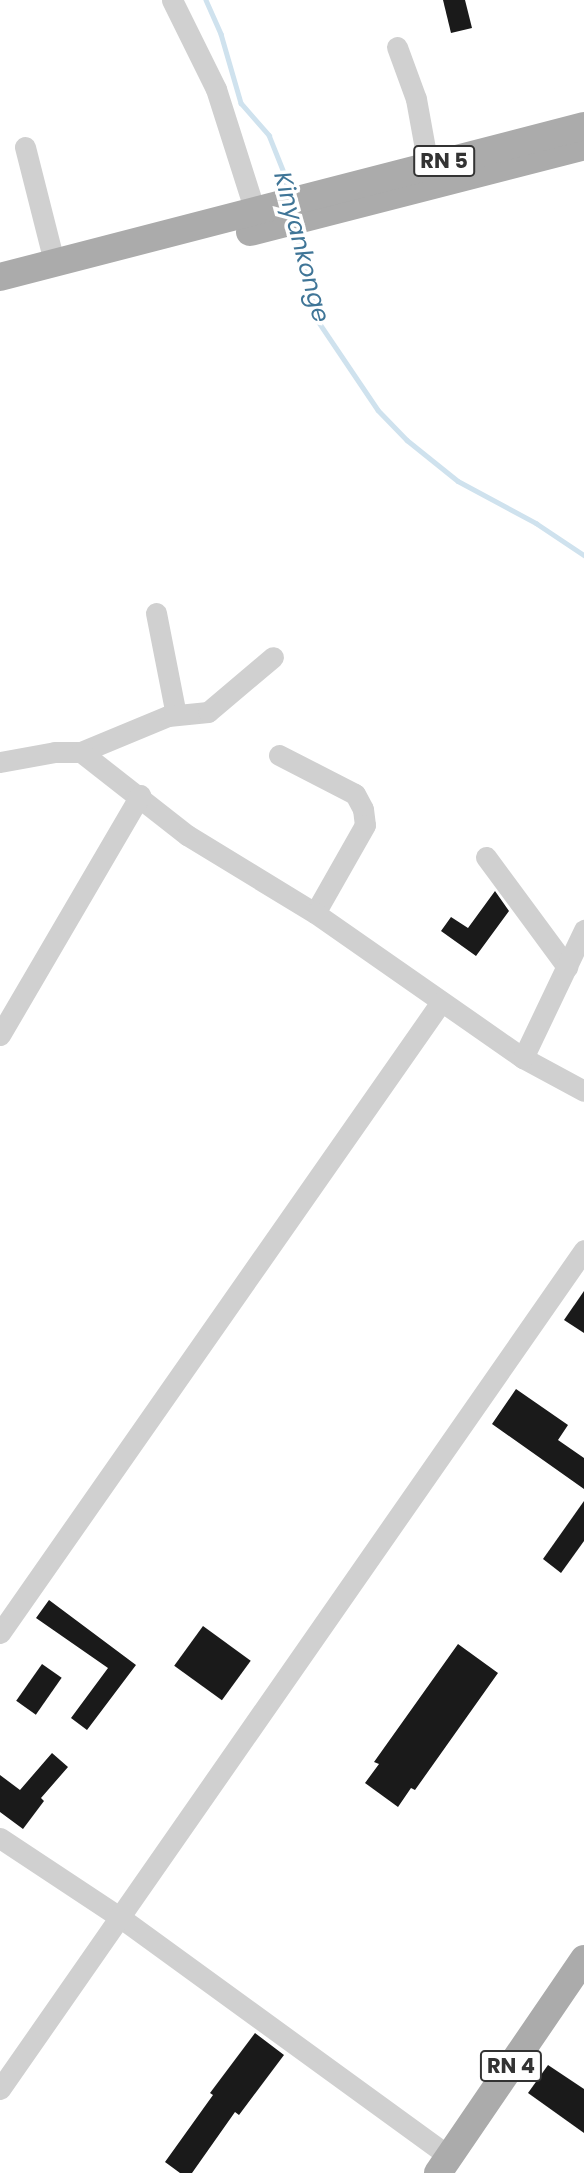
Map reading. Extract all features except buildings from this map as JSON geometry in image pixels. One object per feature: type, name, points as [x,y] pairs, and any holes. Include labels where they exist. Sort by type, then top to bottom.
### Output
[{"type":"main road","name":"RN 5","points":[[307,207],[428,165],[584,126]]},
{"type":"main road","name":"RN 5","points":[[0,277],[54,262],[584,146]]},
{"type":"main road","name":"RN 5","points":[[0,297],[268,214]]},
{"type":"main road","name":"RN 4","points":[[444,2165],[584,1959]]},
{"type":"street","points":[[172,0],[216,89],[268,214]]},
{"type":"street","points":[[397,47],[416,99],[428,165]]},
{"type":"street","points":[[25,146],[54,262]]},
{"type":"street","points":[[156,613],[176,715]]},
{"type":"street","points":[[0,762],[55,752],[81,752],[176,715],[208,712],[273,657]]},
{"type":"street","points":[[81,752],[140,795],[187,835],[315,913],[523,1058],[584,1091]]},
{"type":"street","points":[[279,755],[355,794],[363,808],[365,825],[315,913]]},
{"type":"street","points":[[0,1035],[140,795]]},
{"type":"street","points":[[486,857],[567,967]]},
{"type":"street","points":[[523,1058],[584,930]]},
{"type":"street","points":[[0,1633],[441,1002]]},
{"type":"street","points":[[0,2089],[584,1250]]},
{"type":"street","points":[[0,1838],[121,1917],[444,2165]]},
{"type":"waterway","name":"Kinyankonge","points":[[206,0],[221,34],[241,103],[269,135],[285,175],[288,193]]},
{"type":"waterway","name":"Kinyankonge","points":[[296,232],[318,321],[378,410],[407,440],[458,481],[536,523],[584,555]]}]
